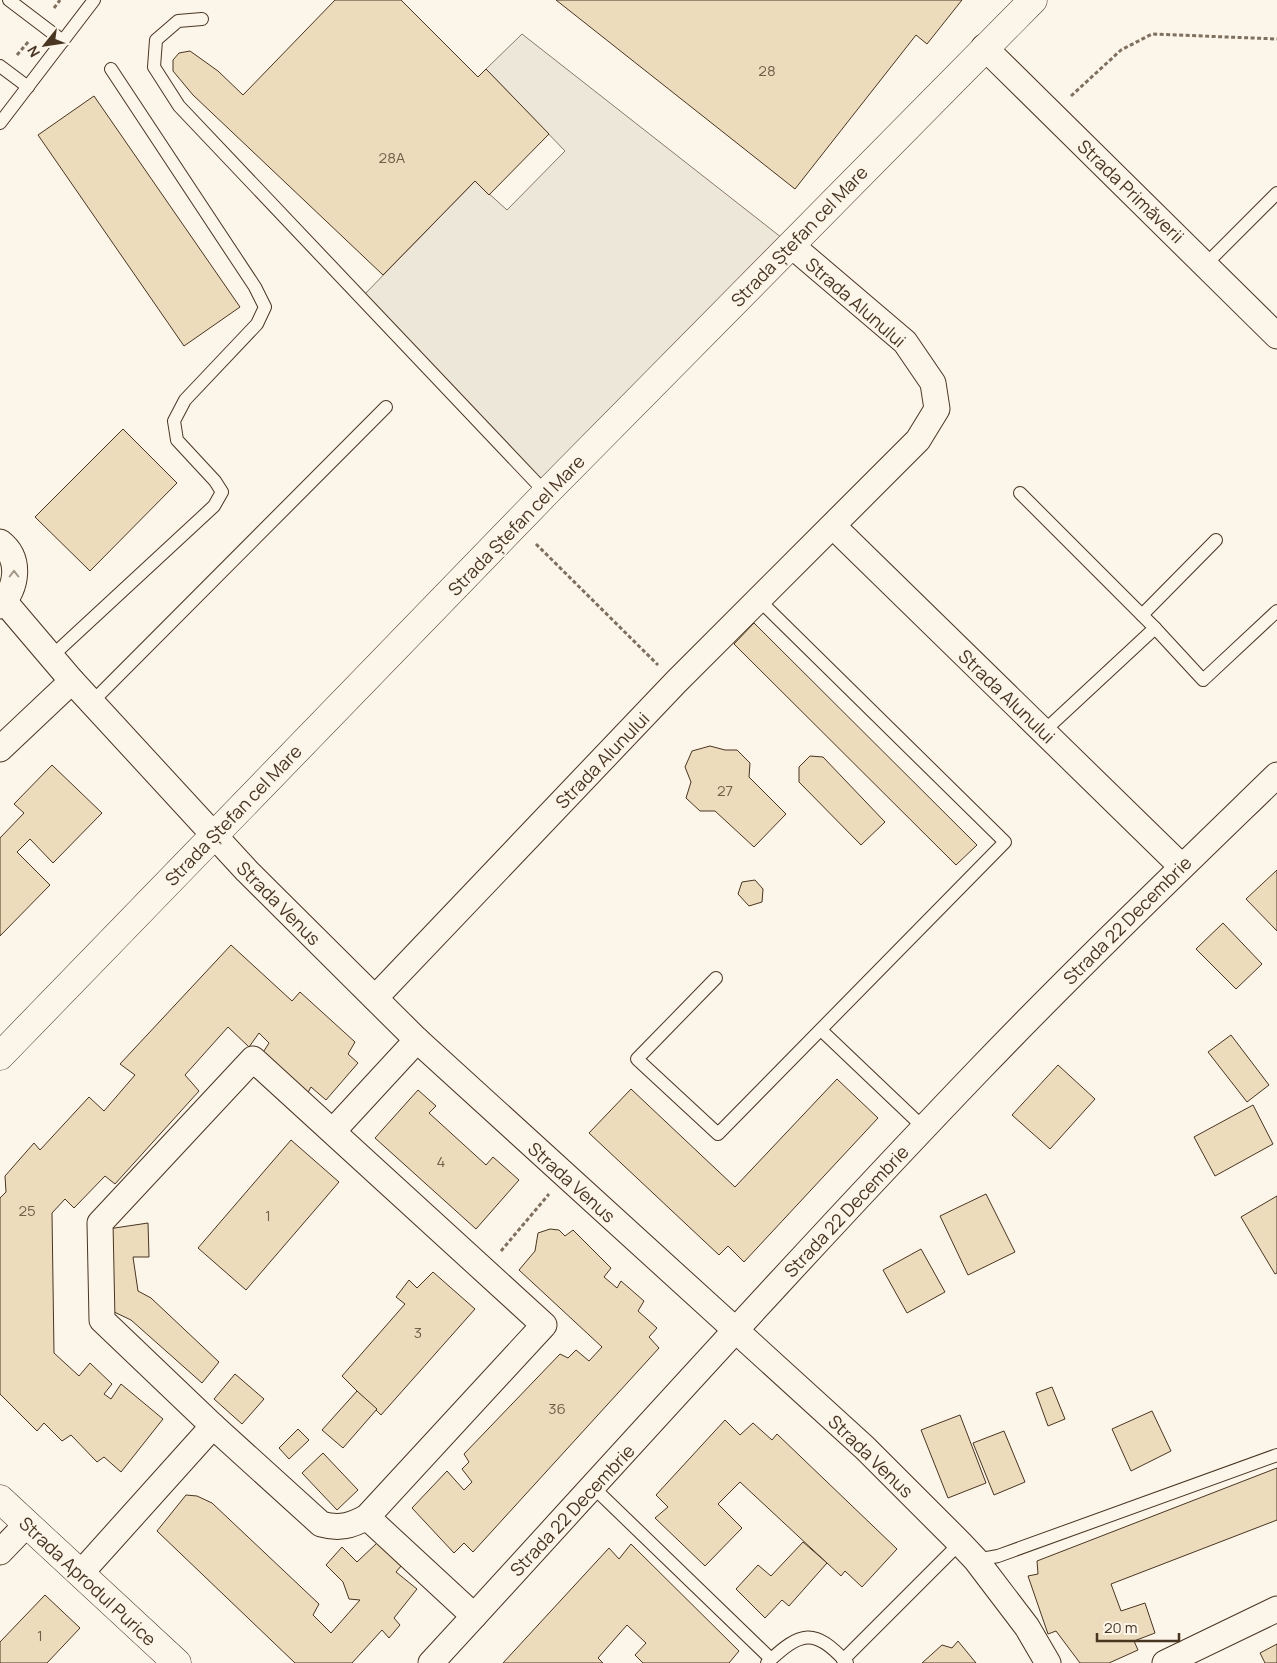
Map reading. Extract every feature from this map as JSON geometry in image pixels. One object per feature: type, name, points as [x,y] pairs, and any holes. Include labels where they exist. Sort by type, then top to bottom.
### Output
[{"type":"main road","name":"Strada Ștefan cel Mare","points":[[1,1056],[546,494],[984,47],[1033,0]]},
{"type":"main road","name":"Strada Aprodul Purice","points":[[0,1499],[177,1663]]},
{"type":"street","name":"Strada Primăverii","points":[[984,47],[1277,336]]},
{"type":"street","name":"Strada Alunului","points":[[374,998],[676,682],[918,440],[937,409],[933,383],[905,342],[791,245]]},
{"type":"street","name":"Strada Alunului","points":[[833,526],[1181,866]]},
{"type":"street","points":[[0,542],[11,555],[15,568],[14,582],[10,594],[2,603]]},
{"type":"street","name":"Strada Venus","points":[[2,603],[213,836],[374,998],[564,1176],[865,1448],[968,1552],[1027,1627],[1048,1663]]},
{"type":"street","points":[[0,749],[72,681]]},
{"type":"street","name":"Strada 22 Decembrie","points":[[431,1663],[924,1128],[1080,966],[1277,775]]},
{"type":"street","points":[[333,1131],[417,1040]]},
{"type":"street","points":[[253,1059],[333,1131],[544,1325],[367,1517],[351,1526],[335,1527],[321,1524],[213,1426],[102,1320],[100,1223],[253,1059]]},
{"type":"street","points":[[80,1574],[213,1426]]},
{"type":"street","points":[[367,1517],[474,1616]]},
{"type":"street","points":[[0,1552],[26,1525]]},
{"type":"street","points":[[1165,1663],[1277,1609]]},
{"type":"lane","points":[[9,0],[63,41]]},
{"type":"lane","points":[[0,124],[94,0]]},
{"type":"lane","points":[[202,19],[178,21],[156,40],[154,67],[179,106],[546,494]]},
{"type":"lane","points":[[0,66],[28,87]]},
{"type":"lane","points":[[52,656],[214,506],[222,492],[215,480],[177,440],[174,422],[185,400],[258,324],[265,307],[255,287],[111,69]]},
{"type":"lane","points":[[1206,264],[1277,193]]},
{"type":"lane","points":[[92,702],[386,407]]},
{"type":"lane","points":[[1020,493],[1204,680],[1277,611]]},
{"type":"lane","points":[[1142,615],[1216,540]]},
{"type":"lane","points":[[716,978],[637,1059],[718,1134],[1005,842],[759,600]]},
{"type":"lane","points":[[1044,732],[1154,628]]},
{"type":"lane","points":[[821,1030],[924,1128]]},
{"type":"lane","points":[[593,1487],[769,1661],[787,1644],[806,1638],[822,1639],[845,1661],[968,1552],[998,1556],[1277,1455]]},
{"type":"path","points":[[1052,113],[1121,50],[1152,34],[1277,39]]},
{"type":"path","points":[[516,525],[676,682]]},
{"type":"path","points":[[485,1270],[564,1176]]},
{"type":"shaded area","points":[[522,34],[791,245],[546,493],[361,298],[475,181],[507,210],[565,151],[486,69]]},
{"type":"building","points":[[335,0],[401,0],[478,77],[486,69],[549,134],[489,195],[475,181],[383,275],[193,95],[173,71],[173,60],[179,53],[190,51],[218,71],[243,95]]},
{"type":"building","points":[[556,0],[962,0],[927,44],[916,35],[795,189]]},
{"type":"building","points":[[94,96],[240,307],[184,346],[38,135]]},
{"type":"building","points":[[123,429],[177,483],[90,571],[35,517]]},
{"type":"building","points":[[754,623],[977,845],[956,865],[734,644]]},
{"type":"building","points":[[710,746],[725,750],[737,750],[750,763],[749,777],[786,814],[754,847],[715,811],[700,811],[686,798],[691,782],[685,767],[692,751]]},
{"type":"building","points":[[810,756],[823,757],[885,822],[861,845],[799,782],[799,767]]},
{"type":"building","points":[[52,765],[102,813],[53,863],[30,839],[17,852],[50,885],[0,936],[0,838],[24,813],[14,804]]},
{"type":"building","points":[[1277,870],[1277,931],[1246,899]]},
{"type":"building","points":[[755,880],[763,889],[762,902],[749,906],[738,894],[742,882]]},
{"type":"building","points":[[1223,923],[1262,964],[1236,989],[1196,949]]},
{"type":"building","points":[[231,945],[292,1001],[300,992],[355,1042],[348,1054],[358,1063],[326,1100],[311,1087],[306,1096],[262,1054],[269,1043],[259,1033],[249,1047],[228,1027],[185,1075],[199,1091],[115,1184],[105,1176],[74,1208],[65,1199],[52,1213],[54,1353],[79,1376],[90,1363],[112,1384],[104,1394],[111,1399],[121,1384],[163,1419],[121,1472],[104,1457],[97,1462],[71,1435],[62,1441],[44,1423],[37,1431],[0,1394],[0,1198],[6,1192],[5,1176],[34,1143],[40,1150],[89,1097],[104,1111],[135,1075],[120,1064]]},
{"type":"building","points":[[1231,1035],[1269,1085],[1247,1102],[1208,1052]]},
{"type":"building","points":[[1058,1065],[1095,1099],[1050,1149],[1012,1115]]},
{"type":"building","points":[[837,1079],[878,1118],[744,1262],[728,1246],[719,1255],[589,1133],[631,1089],[735,1187]]},
{"type":"building","points":[[418,1090],[436,1106],[429,1113],[486,1165],[493,1157],[519,1180],[476,1229],[375,1138]]},
{"type":"building","points":[[1253,1105],[1273,1144],[1215,1176],[1194,1137]]},
{"type":"building","points":[[291,1140],[339,1182],[246,1290],[198,1248]]},
{"type":"building","points":[[986,1194],[1015,1252],[968,1275],[940,1216]]},
{"type":"building","points":[[1277,1196],[1277,1273],[1275,1274],[1241,1217]]},
{"type":"building","points":[[148,1223],[149,1257],[133,1257],[138,1291],[151,1298],[219,1362],[202,1383],[131,1320],[110,1310],[108,1229]]},
{"type":"building","points":[[550,1229],[559,1230],[565,1236],[573,1230],[611,1268],[604,1277],[617,1288],[621,1281],[644,1301],[638,1311],[657,1328],[649,1337],[659,1348],[473,1552],[464,1543],[454,1553],[412,1508],[447,1471],[464,1490],[472,1482],[462,1469],[469,1462],[464,1454],[560,1354],[568,1358],[576,1350],[589,1361],[602,1347],[519,1270],[535,1251],[538,1233]]},
{"type":"building","points":[[921,1249],[945,1292],[907,1313],[883,1270]]},
{"type":"building","points":[[433,1272],[475,1309],[381,1415],[342,1376],[405,1304],[396,1297],[409,1280],[417,1288]]},
{"type":"building","points":[[235,1374],[264,1399],[242,1424],[214,1399]]},
{"type":"building","points":[[1052,1387],[1065,1419],[1048,1426],[1036,1393]]},
{"type":"building","points":[[357,1391],[377,1409],[343,1448],[322,1430]]},
{"type":"building","points":[[1152,1411],[1171,1451],[1131,1471],[1112,1429]]},
{"type":"building","points":[[960,1415],[986,1483],[948,1498],[921,1430]]},
{"type":"building","points":[[725,1420],[740,1435],[753,1423],[772,1440],[777,1434],[897,1549],[862,1587],[845,1571],[841,1576],[740,1482],[718,1504],[742,1528],[705,1566],[655,1518],[668,1507],[656,1495]]},
{"type":"building","points":[[298,1429],[309,1440],[289,1459],[279,1448]]},
{"type":"building","points":[[1004,1431],[1025,1482],[994,1495],[973,1443]]},
{"type":"building","points":[[323,1453],[358,1490],[337,1510],[302,1473]]},
{"type":"building","points":[[1277,1468],[1277,1520],[1111,1584],[1121,1611],[1145,1603],[1155,1633],[1134,1641],[1138,1650],[1109,1663],[1080,1663],[1056,1631],[1048,1634],[1028,1576],[1038,1574],[1037,1561]]},
{"type":"building","points":[[186,1495],[197,1496],[212,1503],[319,1604],[313,1615],[331,1633],[360,1600],[349,1599],[343,1582],[326,1565],[342,1547],[357,1562],[377,1543],[401,1566],[396,1572],[417,1589],[394,1618],[400,1625],[389,1638],[382,1630],[352,1663],[295,1663],[157,1531]]},
{"type":"building","points":[[803,1542],[827,1563],[789,1606],[782,1600],[765,1618],[736,1589],[758,1565],[771,1576]]},
{"type":"building","points":[[631,1544],[739,1651],[729,1663],[643,1663],[635,1655],[646,1643],[627,1625],[598,1658],[603,1663],[503,1663],[609,1548],[619,1559]]},
{"type":"building","points":[[45,1595],[80,1628],[47,1663],[0,1663],[0,1642]]},
{"type":"building","points":[[958,1641],[976,1663],[922,1663],[942,1645],[952,1648]]},
{"type":"building","points":[[1277,1644],[1277,1663],[1265,1663],[1260,1653]]}]
